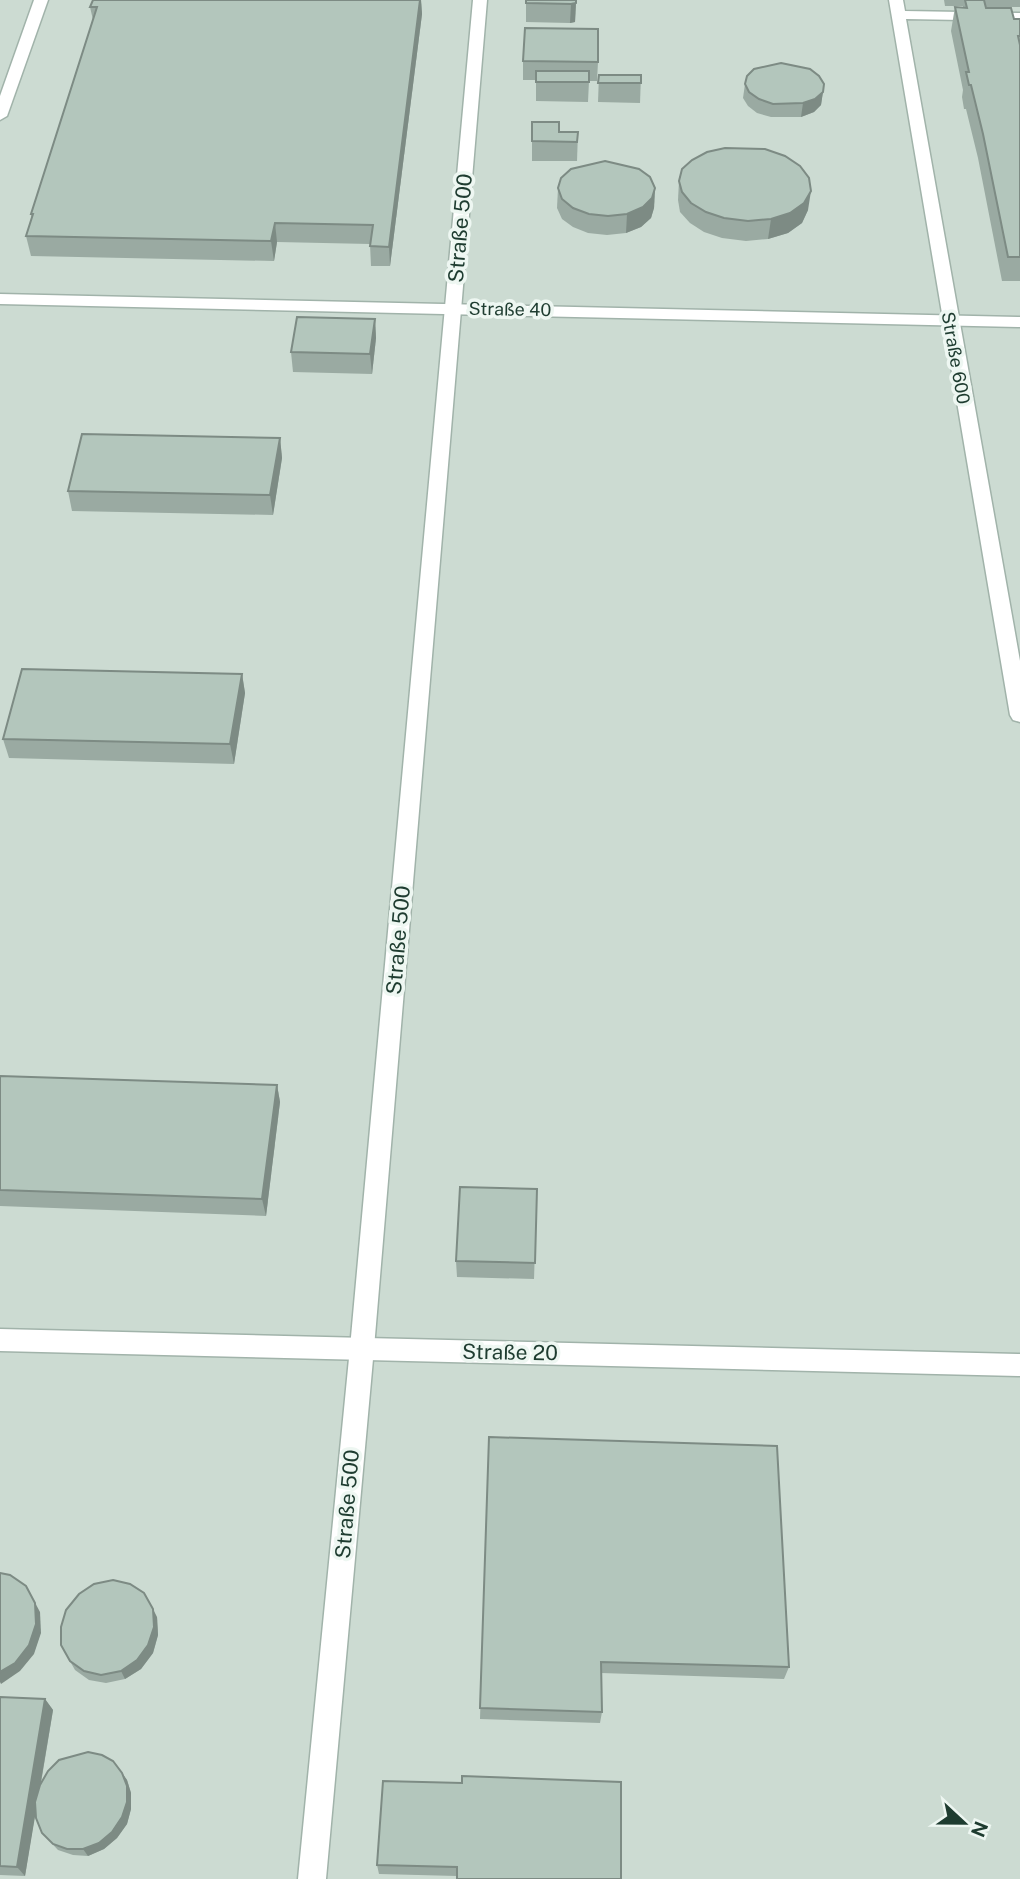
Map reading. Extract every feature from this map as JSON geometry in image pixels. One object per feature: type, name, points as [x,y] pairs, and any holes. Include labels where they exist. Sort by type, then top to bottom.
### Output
[{"type":"street","points":[[0,117],[41,0]]},
{"type":"street","name":"Straße 500","points":[[312,1879],[362,1348],[480,0]]},
{"type":"street","points":[[897,7],[1020,17]]},
{"type":"street","name":"Straße 600","points":[[897,7],[949,320],[1020,715]]},
{"type":"street","name":"Straße 40","points":[[0,299],[1020,321]]},
{"type":"street","name":"Straße 20","points":[[0,1340],[1020,1365]]},
{"type":"shaded area","points":[[0,0],[1020,0],[1020,1879],[0,1879]]},
{"type":"building","points":[[93,0],[420,0],[389,247],[370,246],[373,225],[275,223],[271,241],[26,236],[97,7],[90,7]]},
{"type":"building","points":[[526,0],[576,0],[576,3],[526,3]]},
{"type":"building","points":[[965,0],[984,0],[986,8],[1011,8],[1014,19],[1020,19],[1020,257],[1008,257],[983,134],[966,72],[969,72],[955,7],[967,8]]},
{"type":"building","points":[[525,28],[598,29],[598,62],[523,61]]},
{"type":"building","points":[[781,63],[810,69],[824,84],[823,92],[815,99],[803,103],[773,104],[749,92],[745,84],[747,76],[754,69]]},
{"type":"building","points":[[536,71],[589,71],[589,82],[536,82]]},
{"type":"building","points":[[599,75],[641,75],[641,83],[598,83]]},
{"type":"building","points":[[532,122],[559,122],[559,132],[578,132],[577,142],[532,141]]},
{"type":"building","points":[[725,148],[765,149],[785,156],[800,166],[809,178],[811,191],[804,203],[790,213],[771,219],[748,221],[724,218],[691,203],[682,192],[679,181],[682,169],[707,152]]},
{"type":"building","points":[[605,161],[639,169],[650,177],[655,188],[652,198],[643,207],[627,214],[608,216],[589,214],[573,208],[562,199],[558,188],[561,178],[571,169]]},
{"type":"building","points":[[297,317],[375,319],[370,354],[291,352]]},
{"type":"building","points":[[82,434],[280,438],[270,495],[68,491]]},
{"type":"building","points":[[22,669],[242,674],[230,744],[3,739]]},
{"type":"building","points":[[0,1076],[277,1085],[262,1199],[0,1190]]},
{"type":"building","points":[[460,1187],[537,1189],[535,1263],[456,1261]]},
{"type":"building","points":[[489,1437],[777,1446],[789,1667],[601,1662],[602,1712],[480,1708]]},
{"type":"building","points":[[0,1573],[10,1575],[26,1586],[35,1603],[36,1624],[29,1645],[15,1663],[0,1672]]},
{"type":"building","points":[[113,1580],[130,1584],[144,1593],[153,1609],[154,1627],[148,1645],[137,1660],[121,1671],[101,1675],[84,1671],[70,1661],[61,1645],[61,1627],[66,1610],[79,1594],[94,1584]]},
{"type":"building","points":[[0,1697],[45,1699],[17,1867],[0,1866]]},
{"type":"building","points":[[88,1752],[113,1761],[127,1786],[127,1802],[122,1817],[112,1832],[99,1843],[83,1849],[67,1849],[53,1844],[42,1833],[36,1818],[35,1802],[48,1771],[59,1760]]},
{"type":"building","points":[[462,1776],[621,1782],[621,1879],[457,1879],[457,1867],[377,1865],[383,1781],[462,1783]]}]
